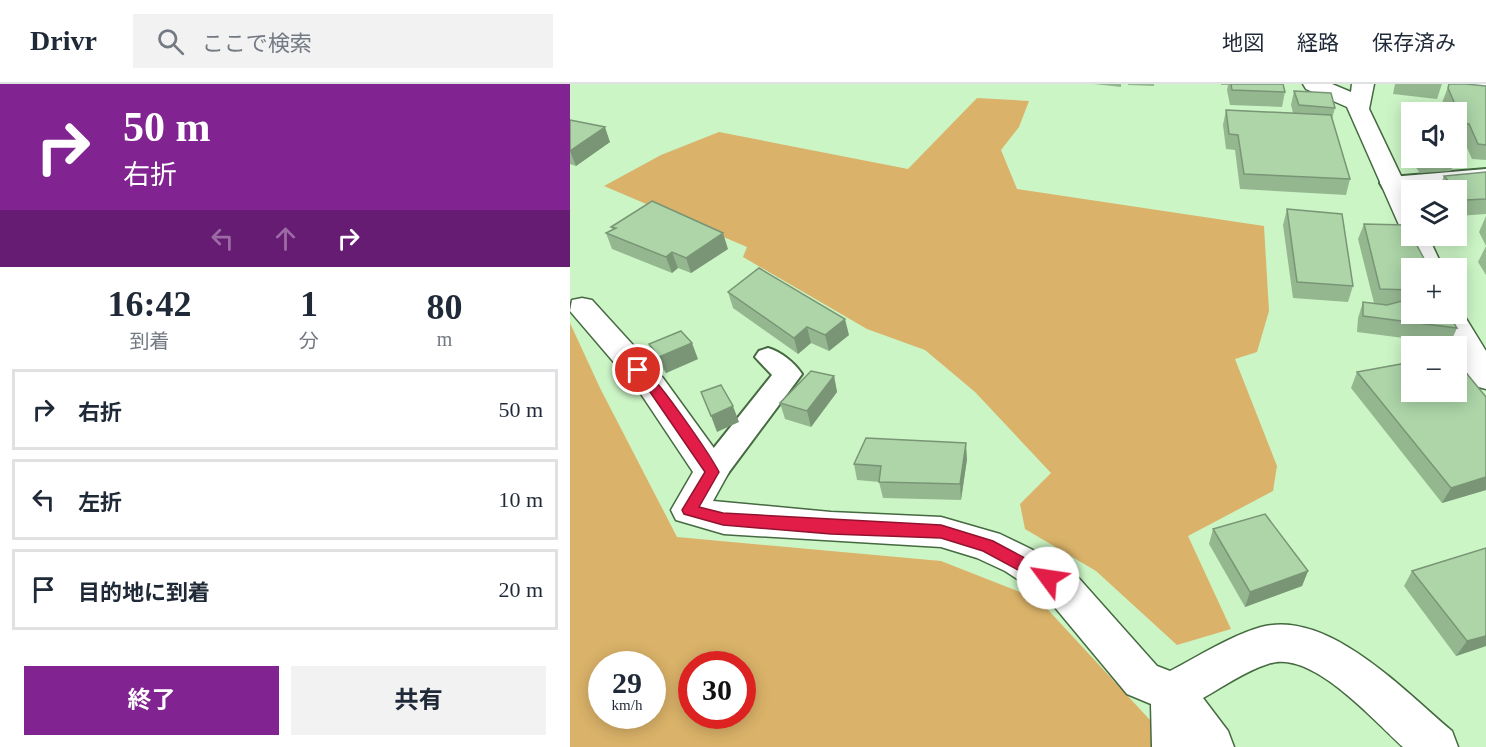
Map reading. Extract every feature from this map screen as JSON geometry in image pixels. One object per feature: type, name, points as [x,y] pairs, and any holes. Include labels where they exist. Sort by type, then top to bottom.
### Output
[{"type":"street","points":[[1314,84],[1361,94],[1358,109],[1401,204]]},
{"type":"street","points":[[576,306],[652,386],[712,472],[690,510],[723,519],[941,532],[987,546],[1018,560],[1062,587],[1142,681],[1172,692],[1212,747]]},
{"type":"street","points":[[1458,324],[1478,347],[1486,378]]},
{"type":"street","points":[[1172,692],[1261,646],[1282,642],[1308,648],[1340,664],[1436,747]]},
{"type":"street","points":[[1172,692],[1174,747]]},
{"type":"lane","points":[[1470,84],[1486,86]]},
{"type":"lane","points":[[1391,183],[1486,175]]},
{"type":"lane","points":[[712,472],[788,374],[768,357]]},
{"type":"shaded area","points":[[977,98],[1029,101],[1019,127],[1001,150],[1017,189],[1264,226],[1269,311],[1257,352],[1235,359],[1277,466],[1273,491],[1188,536],[1231,629],[1177,645],[1096,571],[1025,529],[1020,504],[1051,473],[975,392],[925,350],[867,329],[743,257],[747,247],[604,186],[661,155],[719,132],[908,169]]},
{"type":"shaded area","points":[[570,323],[600,388],[677,537],[941,561],[1038,599],[1175,747],[570,747]]},
{"type":"building","points":[[1231,84],[1283,84],[1285,92],[1232,90]]},
{"type":"building","points":[[1449,84],[1486,86],[1486,145],[1478,144],[1467,124],[1467,102],[1454,102],[1448,88]]},
{"type":"building","points":[[1294,91],[1331,93],[1335,108],[1299,105]]},
{"type":"building","points":[[1226,110],[1331,115],[1350,179],[1244,174],[1238,135],[1229,134]]},
{"type":"building","points":[[570,120],[605,127],[570,151]]},
{"type":"building","points":[[1486,172],[1486,199],[1467,200],[1467,180],[1448,180],[1444,176]]},
{"type":"building","points":[[652,201],[723,233],[686,258],[672,252],[666,257],[606,233],[616,228],[611,227]]},
{"type":"building","points":[[1287,209],[1342,214],[1353,286],[1297,282]]},
{"type":"building","points":[[1364,224],[1401,225],[1401,246],[1417,246],[1424,258],[1401,258],[1401,290],[1380,289]]},
{"type":"building","points":[[759,268],[845,319],[825,335],[807,327],[794,338],[728,292]]},
{"type":"building","points":[[1401,301],[1401,321],[1363,316],[1363,302],[1387,305]]},
{"type":"building","points":[[1426,324],[1454,324],[1457,328]]},
{"type":"building","points":[[681,331],[692,343],[659,357],[649,344]]},
{"type":"building","points":[[1401,364],[1401,402],[1467,402],[1467,374],[1486,397],[1486,477],[1451,488],[1357,372]]},
{"type":"building","points":[[811,371],[834,376],[807,411],[780,403]]},
{"type":"building","points":[[721,385],[733,406],[711,416],[701,392]]},
{"type":"building","points":[[866,438],[966,443],[960,484],[879,482],[881,466],[854,464]]},
{"type":"building","points":[[1265,514],[1308,571],[1250,592],[1213,529]]},
{"type":"building","points":[[1486,548],[1486,636],[1467,641],[1412,571]]},
{"type":"route","points":[[638,370],[652,386],[712,472],[690,510],[723,519],[941,532],[987,546],[1018,560],[1048,578]]}]
